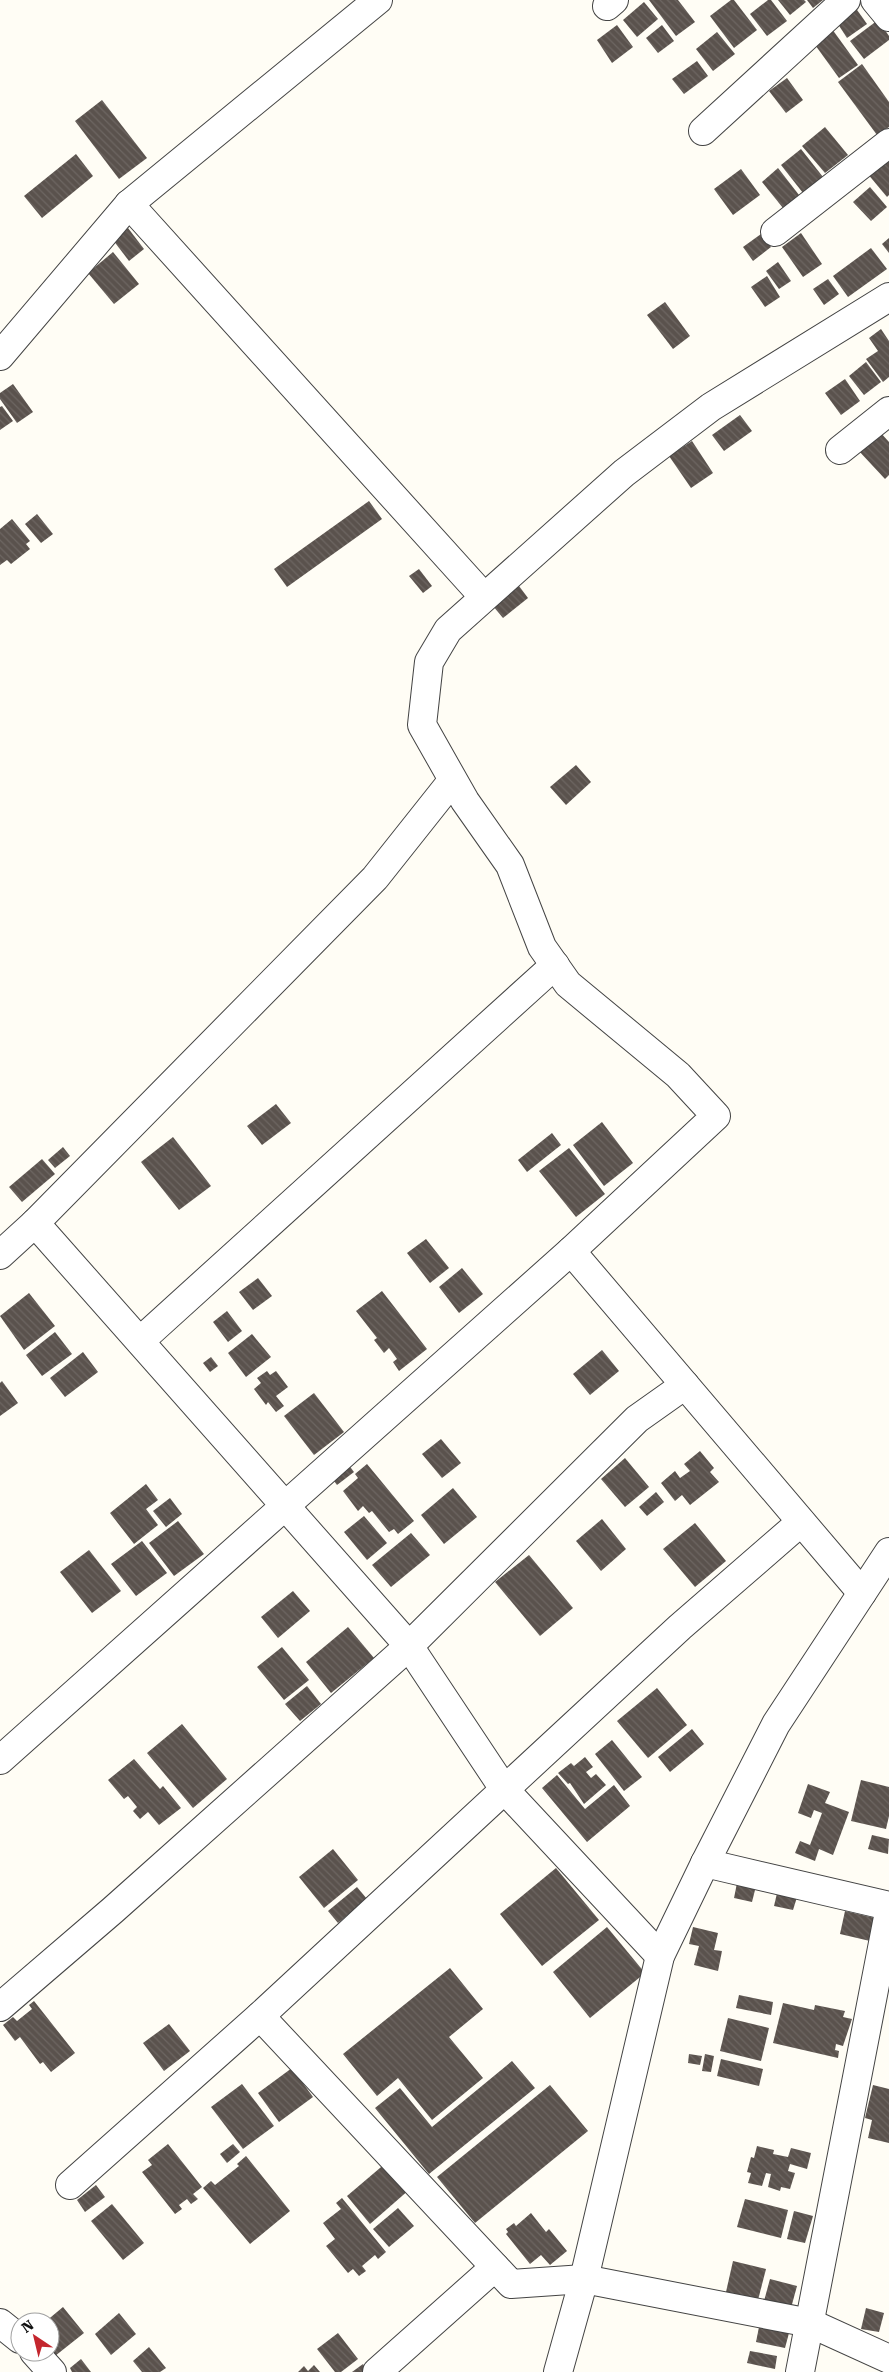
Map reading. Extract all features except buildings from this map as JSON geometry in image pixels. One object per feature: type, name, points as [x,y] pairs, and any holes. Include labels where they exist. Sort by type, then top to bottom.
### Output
[{"type":"street","points":[[0,356],[129,204],[378,0]]},
{"type":"street","points":[[703,131],[846,0]]},
{"type":"street","points":[[875,0],[889,17]]},
{"type":"street","points":[[775,232],[889,143]]},
{"type":"street","points":[[129,204],[484,597]]},
{"type":"street","points":[[0,1760],[571,1251],[716,1116],[678,1075],[568,984],[542,947],[510,865],[452,781],[422,725],[429,662],[448,630],[624,473],[710,407],[889,297]]},
{"type":"street","points":[[840,450],[889,410]]},
{"type":"street","points":[[0,1255],[35,1223],[375,878],[452,781]]},
{"type":"street","points":[[140,1341],[555,965]]},
{"type":"street","points":[[35,1223],[409,1646],[504,1790],[660,1956]]},
{"type":"street","points":[[571,1251],[862,1593]]},
{"type":"street","points":[[0,2007],[409,1646],[636,1419],[685,1385]]},
{"type":"street","points":[[70,2186],[260,2016],[680,1627],[801,1522]]},
{"type":"street","points":[[558,2372],[584,2279],[660,1956],[776,1724],[889,1552]]},
{"type":"street","points":[[705,1863],[889,1906]]},
{"type":"street","points":[[800,2372],[889,1912]]},
{"type":"street","points":[[260,2016],[511,2284],[584,2279],[810,2323],[889,2359]]},
{"type":"street","points":[[377,2372],[495,2267]]},
{"type":"street","points":[[0,2323],[10,2331]]},
{"type":"street","points":[[43,2362],[52,2372]]}]
